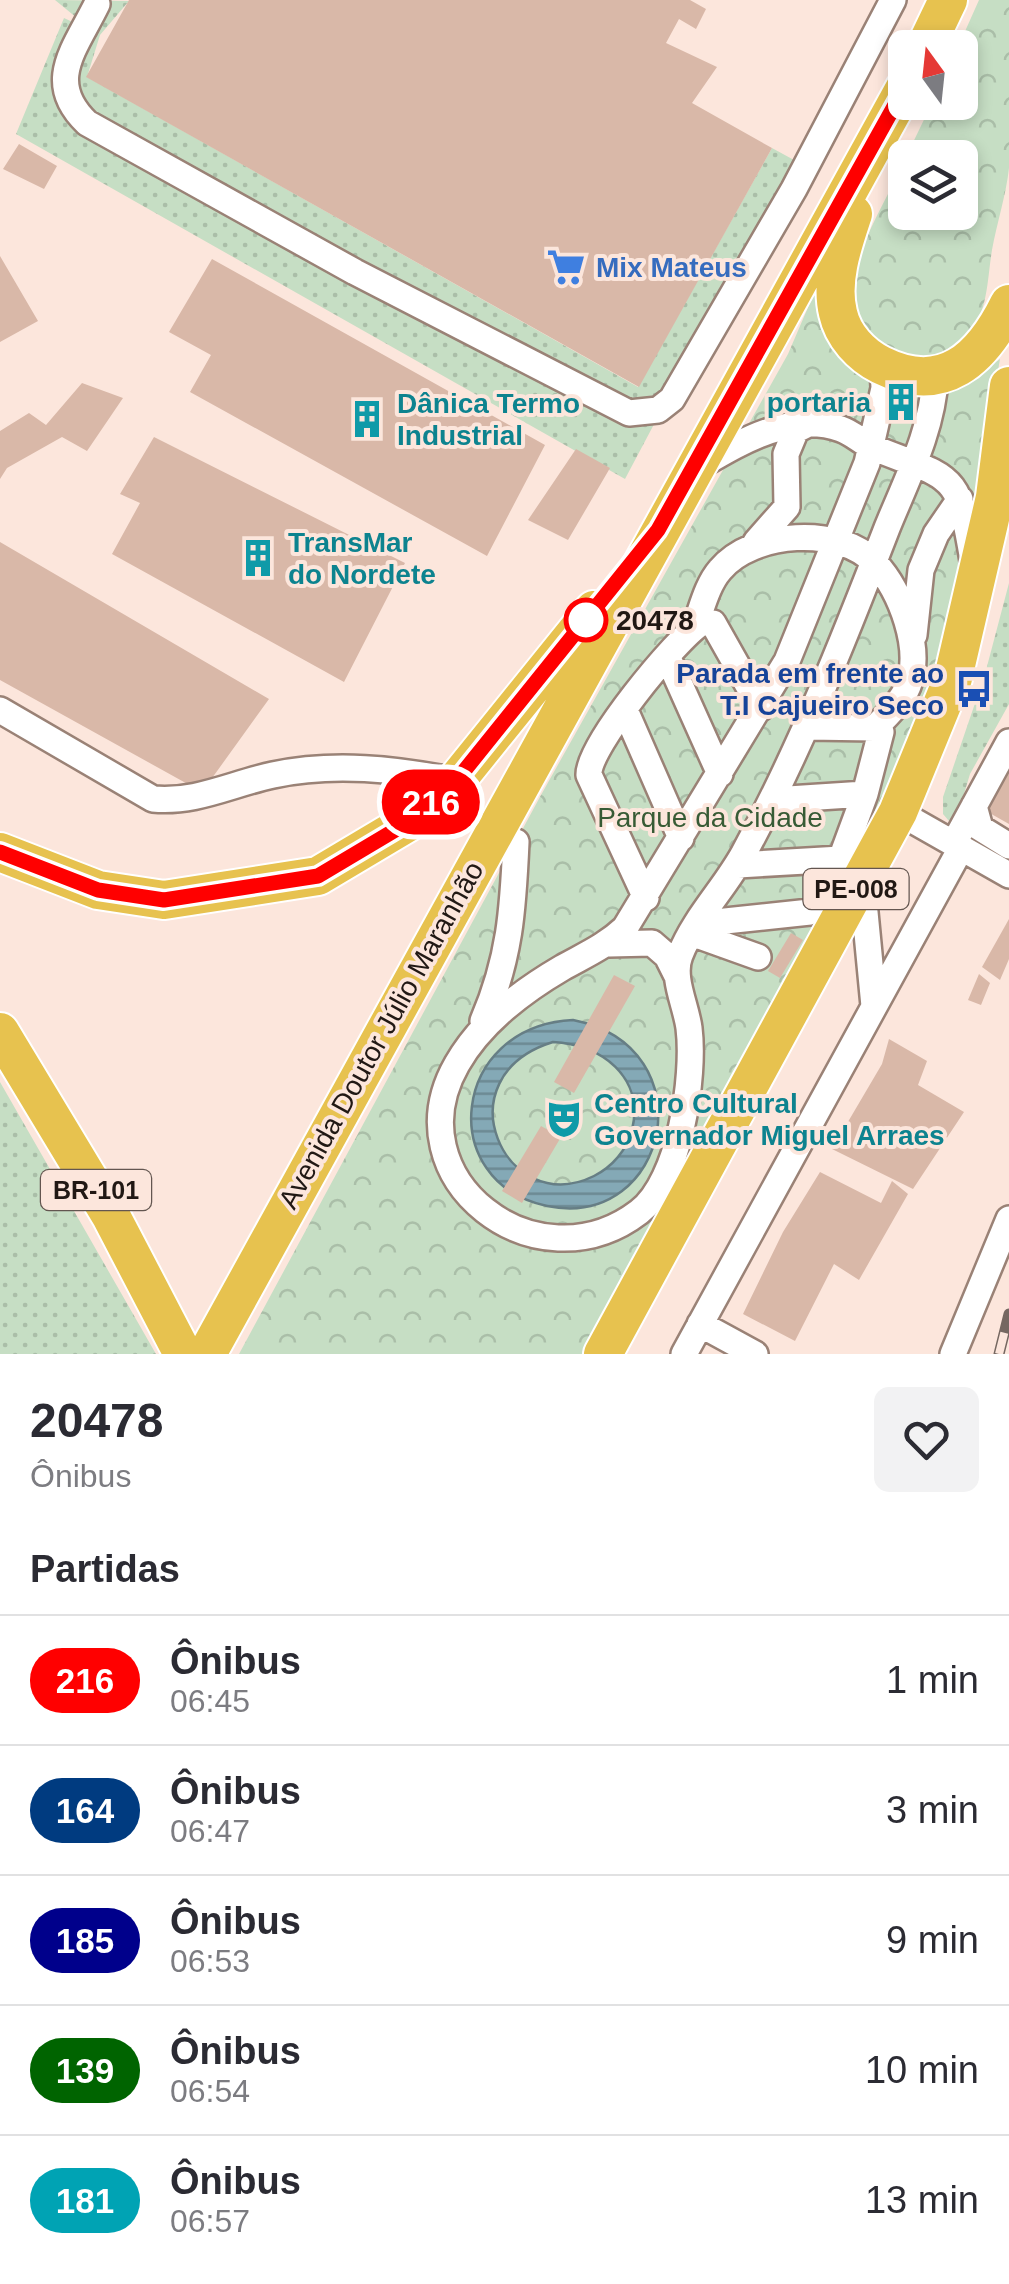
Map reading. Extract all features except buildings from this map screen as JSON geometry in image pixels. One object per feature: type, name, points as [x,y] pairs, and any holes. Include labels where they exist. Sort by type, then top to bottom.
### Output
[{"type":"highway","points":[[934,30],[948,0]]},
{"type":"highway","name":"Avenida Doutor Júlio Maranhão","points":[[206,1354],[658,530],[889,120]]},
{"type":"highway","points":[[877,145],[835,281],[844,328],[865,356],[906,375],[946,373],[983,348],[1009,304]]},
{"type":"highway","name":"PE-008","points":[[603,1354],[851,868],[898,812],[953,678],[977,586],[995,497],[1009,386]]},
{"type":"highway","points":[[0,852],[98,890],[164,900],[318,876],[407,823],[456,781],[658,530]]},
{"type":"highway","name":"BR-101","points":[[0,1032],[110,1216],[183,1354]]},
{"type":"street","points":[[97,4],[67,64],[63,86],[69,106],[87,123],[355,272],[629,414],[645,414],[658,410],[672,398],[794,189],[893,0]]},
{"type":"street","points":[[676,974],[679,956],[738,865],[807,727],[946,373],[1009,345]]},
{"type":"street","points":[[476,1036],[526,991],[609,944],[646,898],[786,662],[837,543],[872,447],[884,388],[883,366]]},
{"type":"street","points":[[646,898],[589,774],[591,758],[695,626],[719,570],[770,530],[787,507],[786,454],[796,430],[806,425]]},
{"type":"street","points":[[692,470],[748,438],[786,426],[840,428],[872,447],[940,473],[955,486],[977,586]]},
{"type":"street","points":[[874,728],[908,686],[921,570],[936,534],[960,499]]},
{"type":"street","points":[[748,548],[782,538],[837,543],[874,561],[901,608],[910,650]]},
{"type":"street","points":[[695,626],[713,623],[761,708]]},
{"type":"street","points":[[668,658],[720,774]]},
{"type":"street","points":[[0,710],[153,798],[182,801],[275,774],[346,768],[394,768],[456,781]]},
{"type":"street","points":[[625,710],[682,838]]},
{"type":"street","points":[[807,727],[874,728]]},
{"type":"street","points":[[874,728],[882,740],[864,794],[851,868],[874,1006]]},
{"type":"street","points":[[684,1354],[874,1006],[1009,742]]},
{"type":"street","points":[[773,800],[864,794]]},
{"type":"street","points":[[974,806],[980,828],[1009,846]]},
{"type":"street","points":[[898,812],[1009,876]]},
{"type":"street","points":[[516,842],[510,942],[504,974],[443,1095],[440,1122],[447,1161],[471,1198],[525,1234],[569,1241],[617,1228],[644,1208],[669,1164],[680,1130],[692,1053],[676,974],[667,956],[652,943],[609,944]]},
{"type":"street","points":[[738,865],[851,868]]},
{"type":"street","points":[[694,929],[810,912],[851,868]]},
{"type":"street","points":[[694,929],[758,957]]},
{"type":"street","points":[[953,1354],[1009,1218]]},
{"type":"street","points":[[700,1324],[755,1354]]},
{"type":"green space","points":[[55,0],[129,1],[100,35],[87,77],[638,387],[772,148],[794,160],[625,479],[16,134],[64,18],[94,32]]},
{"type":"green space","points":[[979,0],[1009,0],[1009,168],[980,316],[961,343],[943,353],[922,357],[883,344],[868,329],[857,310],[856,271],[888,195],[888,230],[978,230],[978,140],[914,140],[924,120],[978,120],[978,30],[966,30]]},
{"type":"green space","name":"Parque da Cidade","points":[[818,284],[840,347],[970,380],[1000,359],[966,557],[930,715],[589,1354],[239,1354],[541,795],[788,354]]},
{"type":"green space","points":[[1009,583],[1009,704],[970,774],[954,827],[943,814],[943,797],[985,674]]},
{"type":"green space","points":[[0,1082],[156,1354],[0,1354]]},
{"type":"water","points":[[573,1020],[616,1037],[643,1064],[657,1097],[657,1132],[645,1165],[622,1191],[589,1206],[547,1206],[511,1192],[487,1168],[474,1139],[472,1107],[481,1075],[501,1048],[532,1029]],"holes":[[[553,1042],[571,1044],[603,1057],[615,1067],[632,1094],[634,1111],[630,1137],[613,1163],[594,1176],[562,1184],[534,1179],[512,1162],[498,1139],[493,1111],[499,1084],[519,1060]]]},
{"type":"railway","points":[[999,1354],[1009,1314]]},
{"type":"bus line","name":"216","points":[[0,852],[98,890],[164,900],[318,876],[407,823],[456,781],[658,530],[889,120]]},
{"type":"place","name":"Mix Mateus","points":[[566,267]]},
{"type":"place","name":"portaria","points":[[901,402]]},
{"type":"place","name":"Dânica Termo Industrial","points":[[367,419]]},
{"type":"place","name":"TransMar do Nordete","points":[[258,558]]},
{"type":"place","name":"20478","points":[[586,620]]},
{"type":"place","name":"Parada em frente ao T.I Cajueiro Seco","points":[[974,689]]},
{"type":"place","name":"Centro Cultural Governador Miguel Arraes","points":[[564,1119]]}]
